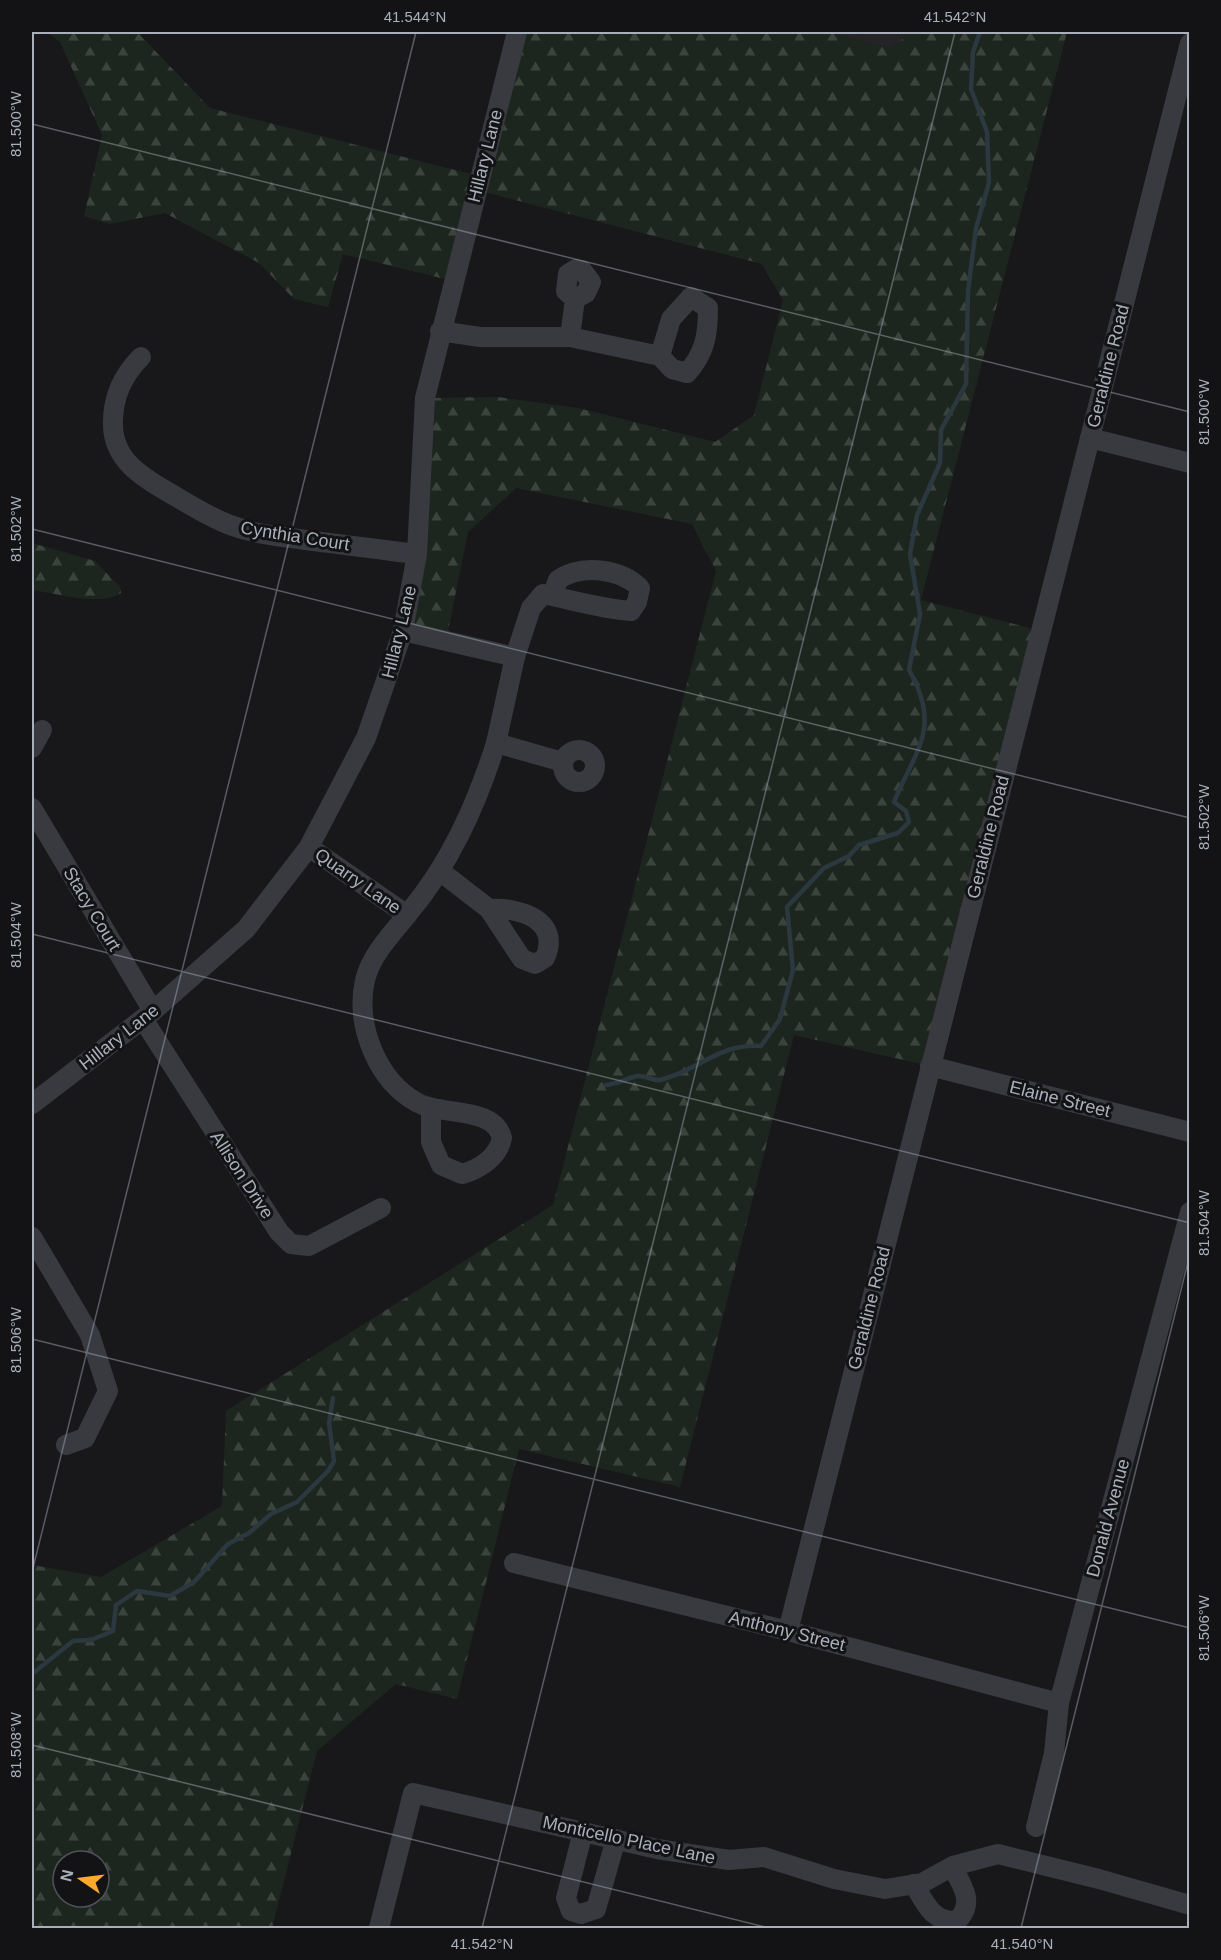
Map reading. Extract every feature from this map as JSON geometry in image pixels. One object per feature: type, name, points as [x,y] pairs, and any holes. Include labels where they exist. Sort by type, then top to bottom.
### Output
[{"type":"street","name":"Hillary Lane","points":[[32,1104],[148,1015],[246,929],[309,847],[366,738],[403,631],[417,554],[425,398],[517,32]]},
{"type":"street","name":"Geraldine Road","points":[[788,1631],[1190,43]]},
{"type":"street","points":[[570,338],[575,298]]},
{"type":"street","points":[[440,331],[480,337],[570,338],[660,356]]},
{"type":"street","name":"Cynthia Court","points":[[141,357],[129,369],[121,385],[113,417],[113,433],[118,448],[135,472],[216,520],[251,531],[417,554]]},
{"type":"street","points":[[1090,438],[1190,463]]},
{"type":"street","name":"Quarry Lane","points":[[431,1108],[416,1102],[404,1092],[377,1063],[365,1026],[365,980],[376,953],[440,871],[469,819],[496,743],[515,657],[531,608],[543,594],[552,596]]},
{"type":"street","points":[[403,631],[515,657]]},
{"type":"street","points":[[32,748],[42,730]]},
{"type":"street","points":[[496,743],[563,762]]},
{"type":"street","name":"Stacy Court","points":[[32,808],[148,1015]]},
{"type":"street","name":"Quarry Lane","points":[[309,847],[407,915]]},
{"type":"street","points":[[440,871],[489,909]]},
{"type":"street","name":"Allison Drive","points":[[148,1015],[279,1232],[291,1244],[309,1246],[381,1208]]},
{"type":"street","name":"Elaine Street","points":[[930,1066],[1190,1132]]},
{"type":"street","name":"Donald Avenue","points":[[1036,1827],[1054,1753],[1059,1703],[1190,1212]]},
{"type":"street","points":[[32,1237],[90,1335],[108,1391],[85,1437],[66,1445]]},
{"type":"street","name":"Anthony Street","points":[[514,1563],[788,1631],[1059,1703]]},
{"type":"street","name":"Monticello Place Lane","points":[[379,1929],[413,1793],[616,1839],[729,1860],[764,1857],[834,1879],[885,1889],[922,1883],[952,1866],[998,1854],[1190,1905]]},
{"type":"street","points":[[583,1832],[566,1898],[572,1911],[582,1914],[596,1909],[616,1839]]},
{"type":"street","points":[[914,1884],[935,1917],[945,1922],[957,1922],[964,1913],[967,1902],[966,1890],[952,1866]]},
{"type":"shaded area","points":[[825,32],[912,32],[890,48]]},
{"type":"green space","points":[[47,32],[137,32],[210,108],[479,176],[517,32],[825,32],[890,48],[912,32],[1067,32],[921,600],[1041,631],[930,1066],[794,1035],[680,1487],[519,1449],[457,1699],[396,1684],[317,1751],[272,1928],[32,1928],[32,1565],[101,1577],[222,1506],[226,1411],[553,1205],[716,571],[692,524],[516,488],[468,532],[446,641],[403,631],[425,398],[498,397],[578,408],[715,442],[754,415],[783,300],[762,264],[476,190],[453,281],[343,254],[328,307],[294,299],[259,263],[165,213],[110,224],[84,216],[102,135],[60,42]]},
{"type":"green space","points":[[32,543],[95,561],[120,587],[121,593],[112,597],[90,599],[32,590]]},
{"type":"waterway","points":[[606,1085],[638,1076],[660,1080],[674,1076],[720,1053],[746,1046],[761,1046],[780,1019],[793,970],[787,907],[824,868],[849,856],[859,845],[898,833],[909,822],[906,811],[894,802],[917,752],[925,723],[919,690],[909,670],[920,614],[910,554],[917,515],[940,463],[941,430],[966,384],[968,291],[976,228],[989,183],[987,132],[971,89],[973,52],[980,32]]},
{"type":"waterway","points":[[32,1674],[73,1641],[91,1640],[113,1631],[116,1605],[137,1591],[170,1596],[194,1582],[228,1544],[249,1533],[271,1514],[297,1502],[328,1471],[334,1461],[329,1423],[333,1398]]}]
